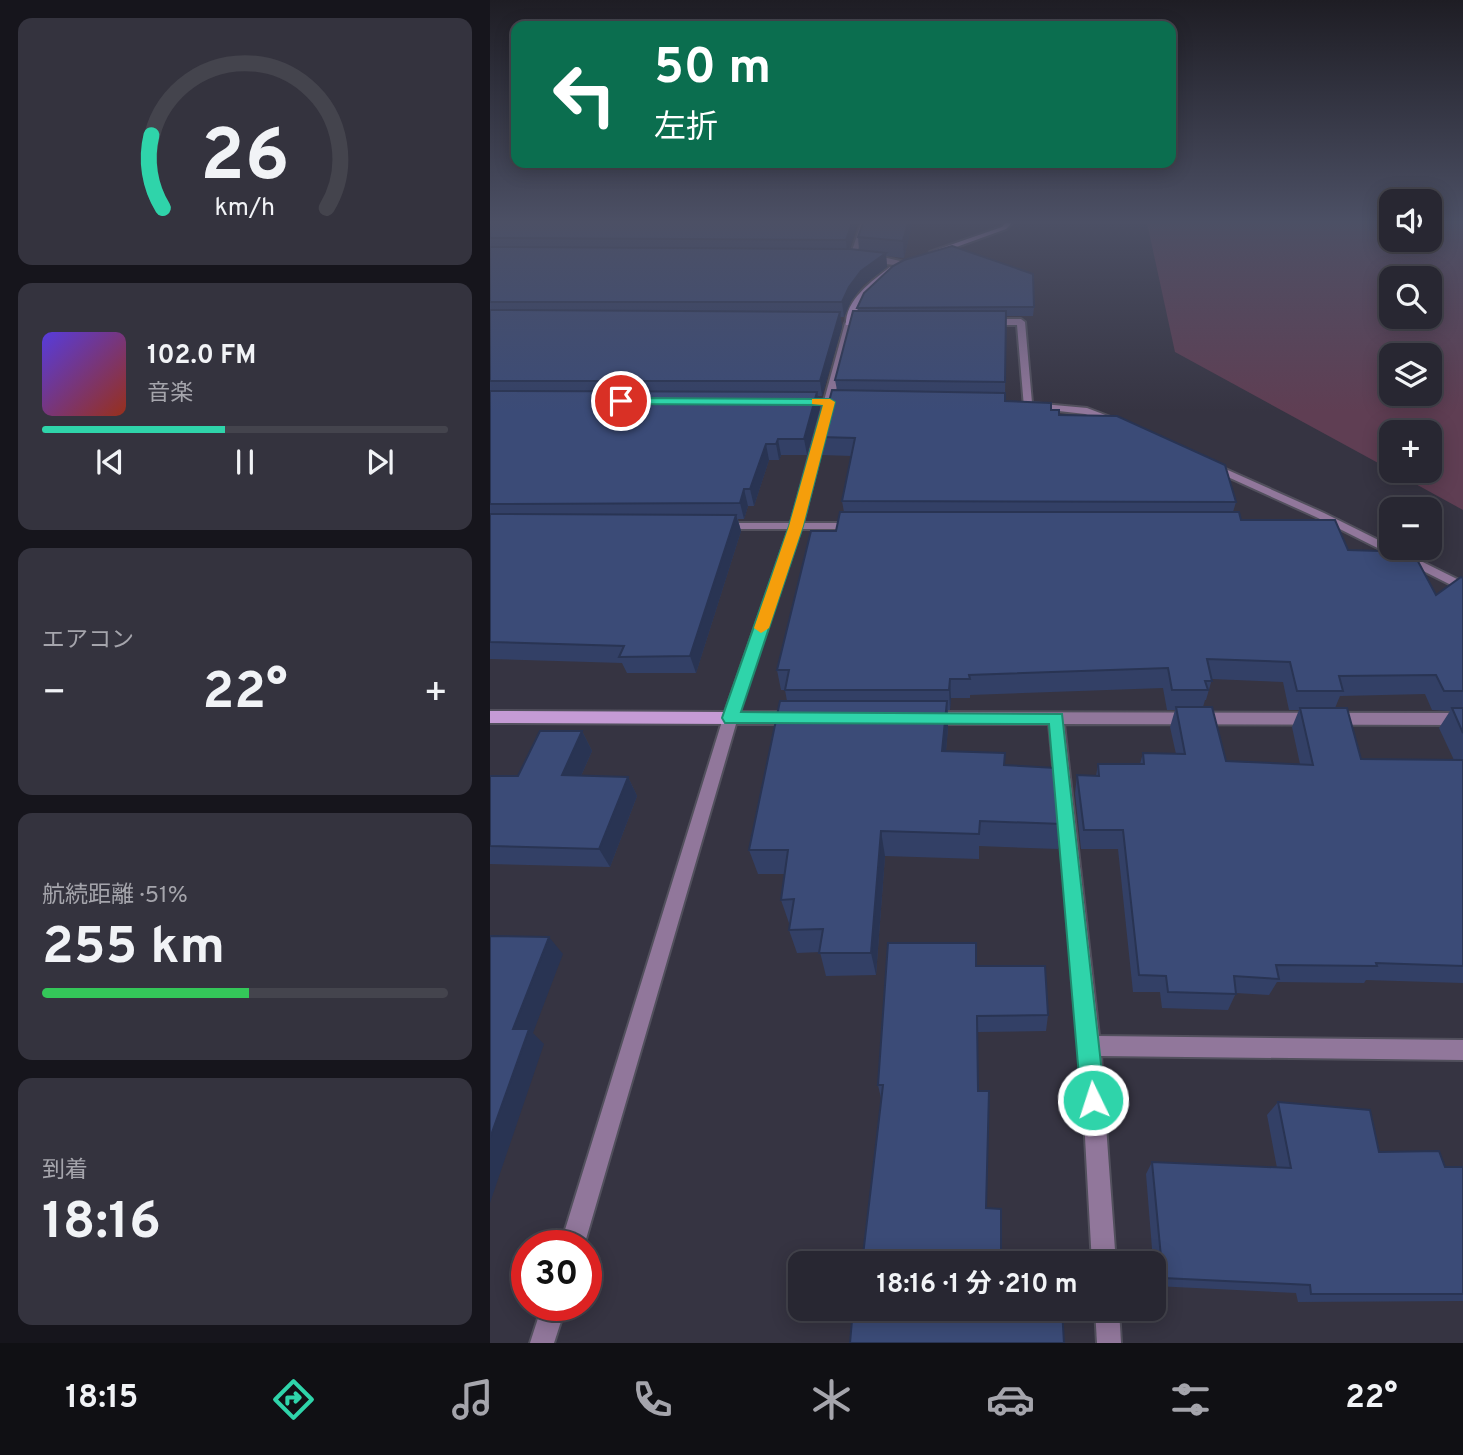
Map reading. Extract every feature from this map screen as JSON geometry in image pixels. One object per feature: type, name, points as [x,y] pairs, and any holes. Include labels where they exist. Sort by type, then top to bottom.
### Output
[{"type":"street","points":[[577,1230],[730,718],[796,526],[830,402],[851,310],[872,286]]},
{"type":"street","points":[[982,322],[1021,321],[1021,406],[1087,411],[1122,426]]},
{"type":"street","points":[[1196,459],[1314,518],[1431,569],[1463,587]]},
{"type":"street","points":[[712,526],[866,526]]},
{"type":"street","points":[[490,717],[812,718]]},
{"type":"street","points":[[907,718],[1463,719]]},
{"type":"street","points":[[1056,718],[1090,1046],[1103,1251]]},
{"type":"street","points":[[1090,1046],[1463,1050]]},
{"type":"street","points":[[542,1343],[549,1321]]},
{"type":"street","points":[[1108,1321],[1109,1343]]},
{"type":"shaded area","points":[[1161,286],[1379,286],[1379,329],[1442,329],[1442,286],[1463,286],[1463,510],[1414,483],[1442,483],[1442,420],[1379,420],[1379,463],[1175,352]]},
{"type":"building","points":[[490,286],[850,286],[842,302],[490,302]]},
{"type":"building","points":[[872,286],[1033,286],[1034,307],[857,308],[864,293]]},
{"type":"building","points":[[490,310],[840,312],[820,381],[490,381]]},
{"type":"building","points":[[853,311],[1006,311],[1005,382],[835,380]]},
{"type":"building","points":[[832,390],[1005,393],[1005,401],[1051,403],[1051,410],[1059,410],[1059,415],[1117,416],[1225,465],[1236,502],[842,501],[855,438],[820,437]]},
{"type":"building","points":[[490,391],[817,392],[804,439],[778,439],[776,444],[766,444],[750,489],[744,489],[740,503],[490,504]]},
{"type":"building","points":[[840,512],[1239,512],[1241,520],[1335,520],[1348,550],[1379,551],[1379,560],[1417,560],[1436,595],[1463,578],[1463,691],[1444,691],[1436,675],[1339,676],[1343,691],[1297,691],[1290,662],[1207,659],[1212,681],[1205,681],[1208,690],[1172,690],[1168,668],[969,675],[970,679],[950,679],[949,690],[785,690],[789,670],[777,670],[811,531],[836,531]]},
{"type":"building","points":[[490,514],[736,515],[690,656],[619,657],[624,646],[490,642]]},
{"type":"building","points":[[780,701],[947,701],[942,751],[1005,753],[1004,765],[1056,768],[1062,824],[980,821],[979,834],[881,831],[871,953],[819,953],[823,929],[789,930],[794,899],[781,900],[788,850],[749,850]]},
{"type":"building","points":[[1176,707],[1212,707],[1226,761],[1313,765],[1300,708],[1347,708],[1361,759],[1463,760],[1463,966],[1376,963],[1377,966],[1276,965],[1279,979],[1234,976],[1236,994],[1168,992],[1166,976],[1139,975],[1123,830],[1084,830],[1077,775],[1099,776],[1098,764],[1144,764],[1143,753],[1185,754]]},
{"type":"building","points":[[1452,708],[1463,708],[1463,733]]},
{"type":"building","points":[[540,731],[582,731],[562,775],[628,777],[599,849],[490,846],[490,776],[518,776]]},
{"type":"building","points":[[490,936],[549,937],[513,1029],[529,1029],[490,1138]]},
{"type":"building","points":[[888,943],[976,943],[976,966],[1045,966],[1048,1015],[977,1016],[978,1091],[989,1091],[986,1208],[1001,1209],[1001,1251],[864,1251],[883,1085],[878,1085]]},
{"type":"building","points":[[1278,1102],[1370,1110],[1379,1152],[1439,1151],[1445,1167],[1463,1167],[1463,1294],[1311,1294],[1310,1285],[1166,1278],[1166,1251],[1160,1251],[1152,1162],[1291,1168]]},
{"type":"building","points":[[852,1321],[1063,1321],[1064,1343],[850,1343]]},
{"type":"slow traffic","points":[[761,628],[796,526],[830,402],[816,402]]},
{"type":"route","points":[[621,401],[830,402],[796,526],[730,718],[1056,718],[1090,1046],[1093,1100]]}]
